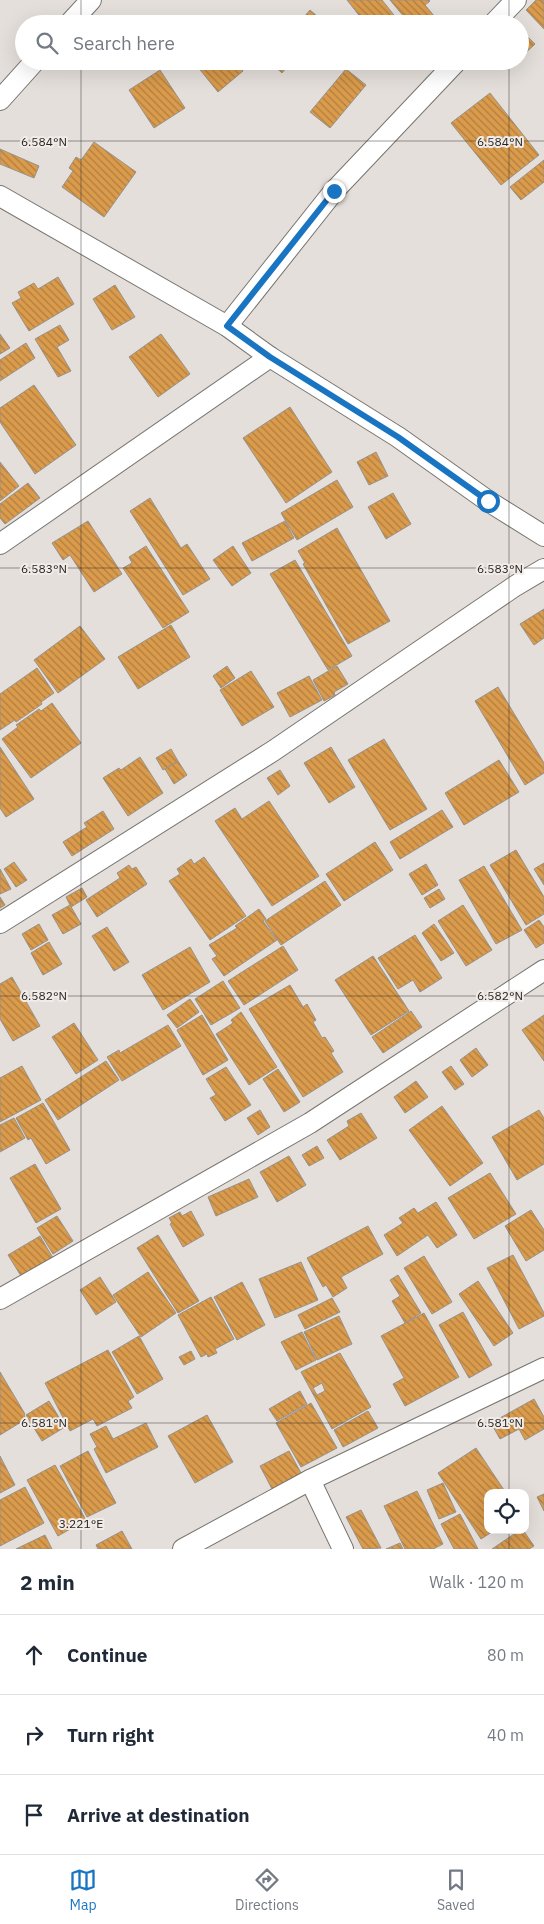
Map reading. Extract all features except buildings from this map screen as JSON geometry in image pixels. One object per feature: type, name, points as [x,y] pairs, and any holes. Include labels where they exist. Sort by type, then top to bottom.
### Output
[{"type":"street","points":[[77,15],[91,0]]},
{"type":"street","points":[[502,15],[516,0]]},
{"type":"street","points":[[0,100],[28,70]]},
{"type":"street","points":[[227,326],[334,191],[448,70]]},
{"type":"street","points":[[0,196],[227,326],[270,357],[398,437],[488,501],[544,536]]},
{"type":"street","points":[[0,544],[270,357]]},
{"type":"street","points":[[0,923],[273,750],[515,586],[544,569]]},
{"type":"street","points":[[0,1299],[310,1123],[544,970]]},
{"type":"street","points":[[182,1549],[310,1480],[544,1369]]},
{"type":"street","points":[[310,1480],[343,1549]]},
{"type":"route","points":[[334,191],[227,326],[270,357],[398,437],[488,501]]}]
